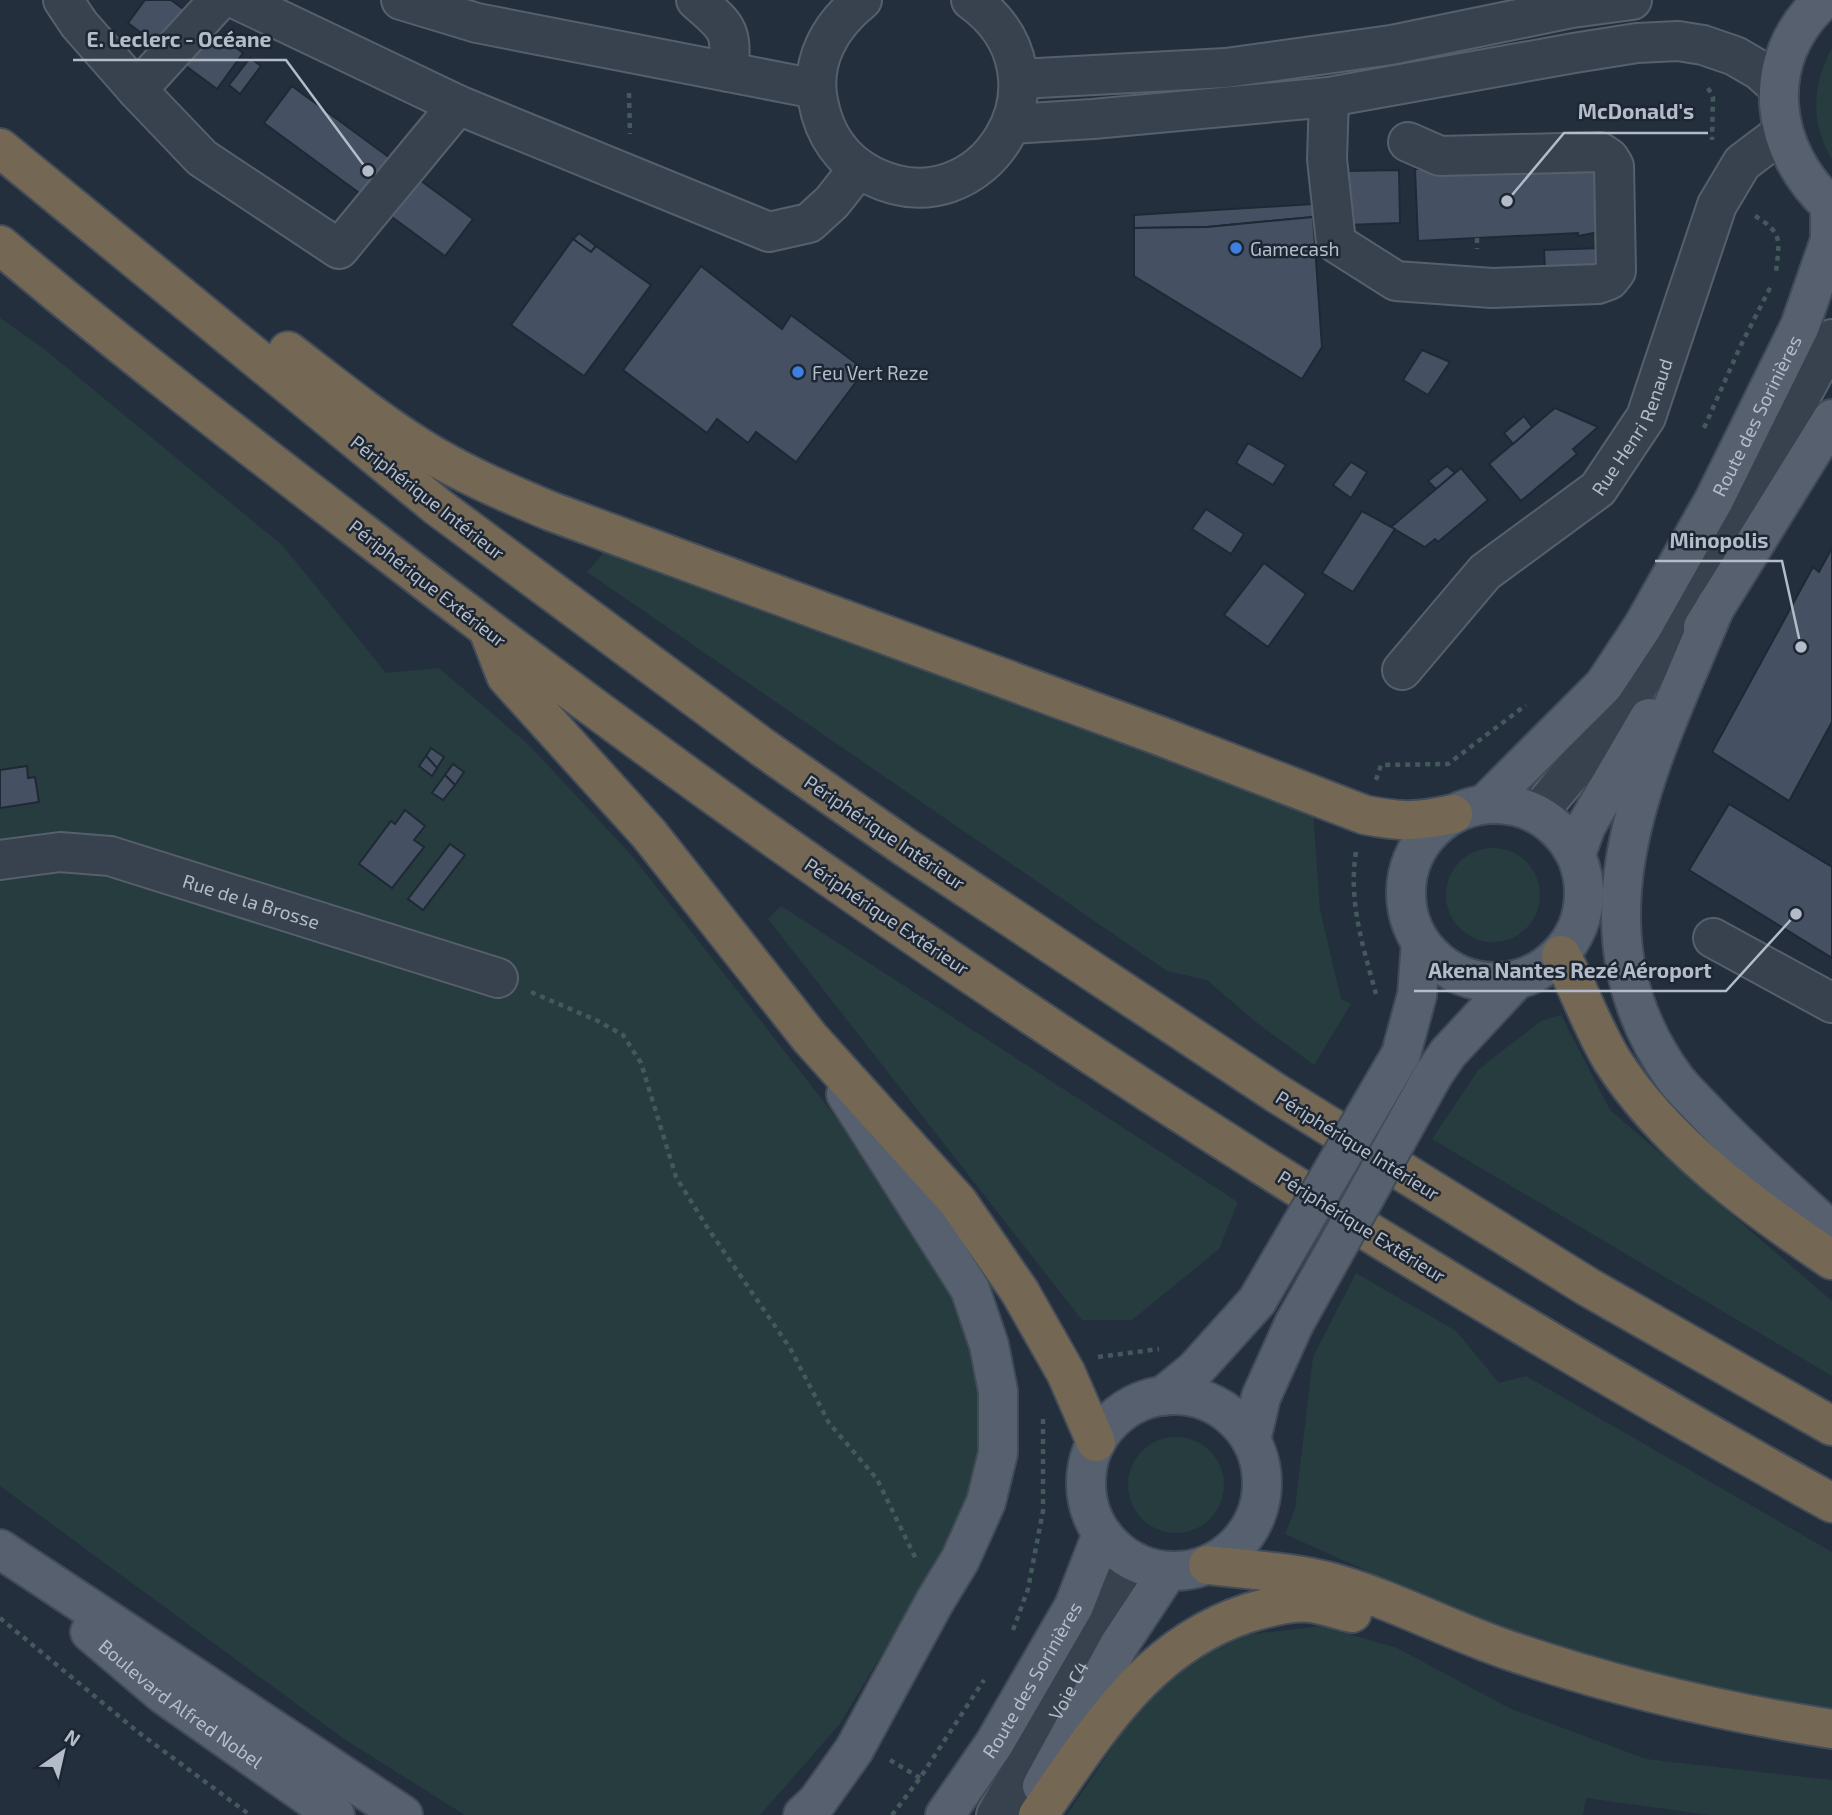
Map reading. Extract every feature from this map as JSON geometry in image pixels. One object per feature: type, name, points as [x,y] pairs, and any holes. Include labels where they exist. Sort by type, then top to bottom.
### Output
[{"type":"highway","name":"Périphérique Intérieur","points":[[0,148],[438,507],[762,747],[905,847],[1165,1022],[1428,1189],[1588,1287],[1832,1426]]},
{"type":"highway","name":"Périphérique Extérieur","points":[[0,245],[154,372],[488,630],[878,911],[1238,1149],[1606,1373],[1832,1503]]},
{"type":"highway","points":[[174,292],[241,316],[366,412],[420,448],[476,479],[550,511],[1365,815],[1400,822],[1422,821],[1469,809]]},
{"type":"highway","points":[[488,630],[506,676],[649,834],[810,1038],[958,1202],[1020,1292],[1066,1373],[1096,1441]]},
{"type":"highway","points":[[1561,955],[1611,1059],[1651,1110],[1678,1140],[1743,1195],[1832,1260]]},
{"type":"highway","points":[[1208,1565],[1294,1575],[1335,1583],[1401,1607],[1444,1627],[1599,1679],[1700,1704],[1832,1728]]},
{"type":"highway","points":[[1038,1815],[1128,1691],[1179,1646],[1223,1622],[1264,1609],[1310,1602],[1397,1625],[1444,1627]]},
{"type":"main road","points":[[1810,2],[1804,21],[1790,45],[1782,70],[1779,88],[1783,132],[1800,173],[1831,206]]},
{"type":"main road","name":"Route des Sorinières","points":[[1469,809],[1605,685],[1656,603],[1714,500],[1800,326],[1830,240],[1831,206]]},
{"type":"main road","points":[[1576,854],[1586,825],[1601,799],[1716,605],[1832,419]]},
{"type":"main road","points":[[1716,605],[1656,748],[1636,807],[1623,869],[1621,931],[1625,971],[1650,1038],[1677,1080],[1734,1143],[1832,1231]]},
{"type":"main road","points":[[1516,807],[1537,814],[1560,832],[1576,854],[1583,874],[1582,917],[1573,937],[1561,955],[1540,971],[1515,981],[1488,983],[1462,976],[1439,963],[1421,943],[1411,924],[1406,903],[1406,882],[1411,862],[1421,842],[1436,827],[1469,809],[1516,807]]},
{"type":"main road","points":[[1163,1396],[1195,1370],[1257,1301],[1401,1054],[1417,995],[1421,943]]},
{"type":"main road","points":[[1251,1440],[1261,1397],[1294,1324],[1433,1075],[1448,1053],[1515,981]]},
{"type":"main road","points":[[803,1815],[833,1781],[859,1741],[960,1560],[986,1502],[998,1453],[998,1391],[989,1345],[970,1289],[810,1038]]},
{"type":"main road","points":[[1188,1396],[1226,1412],[1251,1440],[1260,1463],[1262,1488],[1258,1512],[1247,1534],[1229,1552],[1208,1565],[1188,1570],[1151,1567],[1118,1551],[1102,1534],[1091,1513],[1086,1489],[1088,1464],[1096,1441],[1110,1423],[1128,1408],[1149,1398],[1188,1396]]},
{"type":"main road","name":"Route des Sorinières","points":[[945,1815],[994,1744],[1074,1606],[1102,1534]]},
{"type":"main road","points":[[0,1549],[403,1815]]},
{"type":"main road","name":"Boulevard Alfred Nobel","points":[[0,1556],[163,1694],[335,1815]]},
{"type":"main road","points":[[1026,1815],[1119,1645],[1151,1567]]},
{"type":"main road","name":"Boulevard Alfred Nobel","points":[[108,1619],[275,1752],[373,1815]]},
{"type":"street","points":[[63,0],[79,24],[136,90],[202,158],[339,249],[458,105]]},
{"type":"street","points":[[136,90],[219,0]]},
{"type":"street","points":[[238,0],[458,105],[769,232],[809,223],[832,202],[859,169]]},
{"type":"street","points":[[401,0],[477,23],[816,89]]},
{"type":"street","points":[[696,0],[724,24],[731,45],[728,72]]},
{"type":"street","points":[[1019,79],[1226,68],[1391,45],[1565,4],[1632,0]]},
{"type":"street","points":[[846,4],[828,35],[818,61],[816,89],[821,119],[836,147],[859,169],[884,182],[912,187],[940,185],[971,173],[995,152],[1012,124],[1018,102],[1019,79],[1014,54],[1003,30],[985,4]]},
{"type":"street","points":[[1012,124],[1329,97],[1574,53],[1637,43],[1678,41],[1703,45],[1735,56],[1779,88]]},
{"type":"street","points":[[1329,97],[1327,159],[1336,243],[1396,281],[1492,288],[1598,284],[1609,280],[1616,271],[1614,166],[1609,158],[1600,152],[1440,156],[1408,142]]},
{"type":"street","name":"Rue Henri Renaud","points":[[1402,670],[1485,572],[1598,489],[1646,417],[1717,205],[1742,163],[1783,132]]},
{"type":"street","points":[[1537,814],[1632,696],[1736,515],[1832,339]]},
{"type":"street","name":"Rue de la Brosse","points":[[0,860],[60,852],[110,856],[498,978]]},
{"type":"street","points":[[1713,939],[1832,1003]]},
{"type":"street","name":"Voie C4","points":[[996,1815],[1060,1705],[1151,1567]]},
{"type":"path","points":[[1703,79],[1713,97],[1712,142]]},
{"type":"path","points":[[1699,439],[1740,347],[1776,276],[1779,244],[1773,226],[1745,209]]},
{"type":"path","points":[[1377,999],[1355,917],[1354,867],[1365,815],[1381,765],[1448,764],[1532,701]]},
{"type":"path","points":[[498,978],[598,1020],[623,1035],[641,1063],[676,1177],[790,1349],[829,1423],[877,1479],[935,1601]]},
{"type":"path","points":[[1011,1635],[1028,1589],[1044,1511],[1043,1418],[1047,1386],[1096,1357],[1164,1347]]},
{"type":"path","points":[[0,1618],[138,1732],[250,1815]]},
{"type":"path","points":[[892,1815],[920,1778],[986,1677]]},
{"type":"green space","points":[[1832,48],[1832,159],[1820,132],[1816,104],[1820,76]]},
{"type":"green space","points":[[0,318],[43,348],[283,546],[386,673],[439,668],[529,745],[633,857],[881,1175],[967,1312],[985,1405],[984,1466],[944,1551],[839,1725],[760,1815],[465,1815],[344,1739],[0,1486]]},
{"type":"green space","points":[[607,549],[1313,810],[1320,910],[1341,999],[1351,1004],[1314,1065],[1257,1023],[1207,980],[1167,971],[587,572]]},
{"type":"green space","points":[[1493,848],[1511,851],[1526,862],[1537,877],[1540,895],[1537,913],[1526,928],[1511,939],[1493,942],[1475,939],[1460,928],[1449,913],[1446,895],[1449,877],[1460,862],[1475,851]]},
{"type":"green space","points":[[781,906],[1238,1202],[1219,1249],[1132,1320],[1082,1320],[768,919]]},
{"type":"green space","points":[[1561,1015],[1610,1110],[1832,1301],[1832,1376],[1432,1139],[1479,1069],[1541,1021]]},
{"type":"green space","points":[[1356,1273],[1456,1331],[1499,1383],[1526,1376],[1832,1552],[1832,1713],[1713,1693],[1555,1652],[1473,1619],[1285,1534],[1295,1509],[1313,1357]]},
{"type":"green space","points":[[1176,1437],[1194,1441],[1210,1451],[1220,1467],[1224,1485],[1220,1503],[1210,1519],[1194,1529],[1176,1533],[1158,1529],[1142,1519],[1132,1503],[1128,1485],[1132,1467],[1142,1451],[1158,1441]]},
{"type":"green space","points":[[1321,1626],[1397,1648],[1509,1708],[1646,1759],[1832,1780],[1832,1815],[1709,1815],[1586,1798],[1583,1815],[1067,1815],[1141,1704],[1184,1655],[1235,1636]]},
{"type":"building","points":[[145,0],[171,0],[243,53],[217,89],[128,23]]},
{"type":"building","points":[[250,58],[261,66],[240,94],[229,85]]},
{"type":"building","points":[[292,86],[473,219],[445,256],[264,123]]},
{"type":"building","points":[[1574,164],[1597,166],[1599,232],[1578,236],[1578,233],[1418,241],[1415,169]]},
{"type":"building","points":[[1399,170],[1400,223],[1347,225],[1345,171]]},
{"type":"building","points":[[1313,204],[1313,217],[1207,227],[1134,228],[1134,215]]},
{"type":"building","points":[[1313,217],[1322,347],[1302,379],[1134,276],[1134,228],[1207,227]]},
{"type":"building","points":[[579,233],[596,246],[591,252],[573,239]]},
{"type":"building","points":[[573,239],[591,252],[596,246],[651,285],[584,376],[511,325]]},
{"type":"building","points":[[1600,248],[1601,268],[1545,270],[1544,250]]},
{"type":"building","points":[[701,266],[782,329],[791,315],[865,370],[796,462],[756,432],[748,443],[717,419],[707,433],[623,370]]},
{"type":"building","points":[[1422,350],[1450,362],[1428,395],[1403,380]]},
{"type":"building","points":[[1555,408],[1598,427],[1573,449],[1577,454],[1521,501],[1489,464]]},
{"type":"building","points":[[1524,416],[1532,427],[1513,444],[1504,433]]},
{"type":"building","points":[[1248,443],[1286,465],[1273,485],[1236,463]]},
{"type":"building","points":[[1351,462],[1367,472],[1351,498],[1333,485]]},
{"type":"building","points":[[1447,466],[1455,473],[1436,489],[1428,481]]},
{"type":"building","points":[[1461,468],[1488,500],[1438,542],[1435,539],[1425,547],[1391,527]]},
{"type":"building","points":[[1206,509],[1244,534],[1231,554],[1192,529]]},
{"type":"building","points":[[1362,511],[1395,529],[1353,592],[1322,573]]},
{"type":"building","points":[[1832,548],[1832,722],[1789,801],[1712,752],[1813,567],[1819,572]]},
{"type":"building","points":[[1264,563],[1306,594],[1268,647],[1224,615]]},
{"type":"building","points":[[431,748],[444,757],[437,768],[426,756]]},
{"type":"building","points":[[426,756],[437,768],[432,776],[419,766]]},
{"type":"building","points":[[453,764],[464,772],[455,785],[445,775]]},
{"type":"building","points":[[27,766],[28,778],[35,777],[39,802],[0,808],[0,770]]},
{"type":"building","points":[[445,775],[455,785],[443,800],[432,793]]},
{"type":"building","points":[[1729,804],[1832,867],[1832,958],[1689,870]]},
{"type":"building","points":[[405,810],[425,826],[414,840],[424,847],[392,888],[359,864],[391,821],[395,824]]},
{"type":"building","points":[[450,844],[465,855],[423,910],[408,899]]},
{"type":"place","name":"E. Leclerc - Océane","points":[[368,171]]},
{"type":"place","name":"McDonald's","points":[[1507,201]]},
{"type":"place","name":"Gamecash","points":[[1236,248]]},
{"type":"place","name":"Feu Vert Reze","points":[[798,372]]},
{"type":"place","name":"Minopolis","points":[[1801,647]]},
{"type":"place","name":"Akena Nantes Rezé Aéroport","points":[[1796,914]]}]
